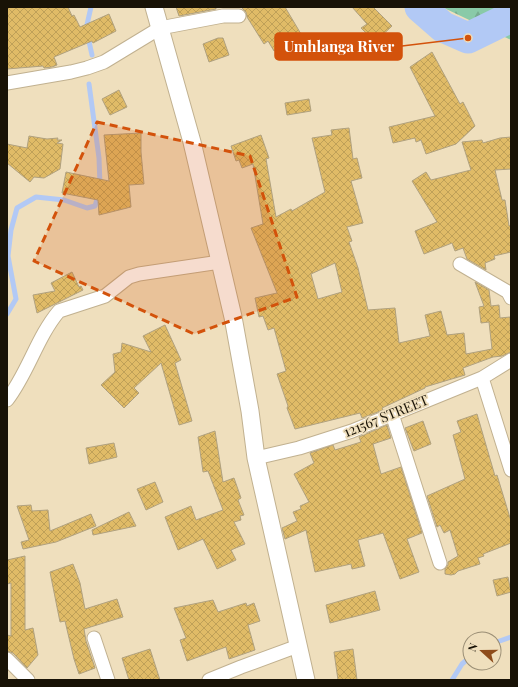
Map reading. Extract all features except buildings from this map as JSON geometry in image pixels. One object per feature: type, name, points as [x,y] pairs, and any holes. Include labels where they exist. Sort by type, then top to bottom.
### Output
[{"type":"street","points":[[154,7],[192,142],[233,317],[250,411],[256,458],[306,680]]},
{"type":"street","points":[[7,83],[71,72],[104,62],[160,28],[223,16],[239,16]]},
{"type":"street","points":[[7,400],[19,382],[38,345],[60,311],[105,296],[129,278],[139,274],[220,262]]},
{"type":"street","points":[[460,264],[508,292],[511,298]]},
{"type":"street","name":"121567 STREET","points":[[256,458],[299,448],[352,432],[392,414],[482,378],[511,360]]},
{"type":"street","points":[[482,378],[511,470]]},
{"type":"street","points":[[392,414],[440,563]]},
{"type":"street","points":[[94,638],[108,680]]},
{"type":"street","points":[[209,680],[298,646]]},
{"type":"street","points":[[7,659],[28,680]]},
{"type":"highlighted area","points":[[97,122],[250,156],[297,297],[194,334],[34,261]]},
{"type":"green space","points":[[442,7],[511,7],[511,40]]},
{"type":"waterway","points":[[86,29],[91,7]]},
{"type":"waterway","points":[[420,7],[443,27],[468,38],[511,17]]},
{"type":"waterway","points":[[88,37],[92,55]]},
{"type":"waterway","points":[[89,84],[99,158],[100,185]]},
{"type":"waterway","points":[[7,314],[16,299],[8,256],[11,230],[17,208],[36,197],[64,200],[87,208],[95,206],[99,193]]},
{"type":"waterway","points":[[502,640],[511,637]]},
{"type":"waterway","points":[[452,680],[462,664]]},
{"type":"place","name":"Umhlanga River","points":[[468,38]]}]
